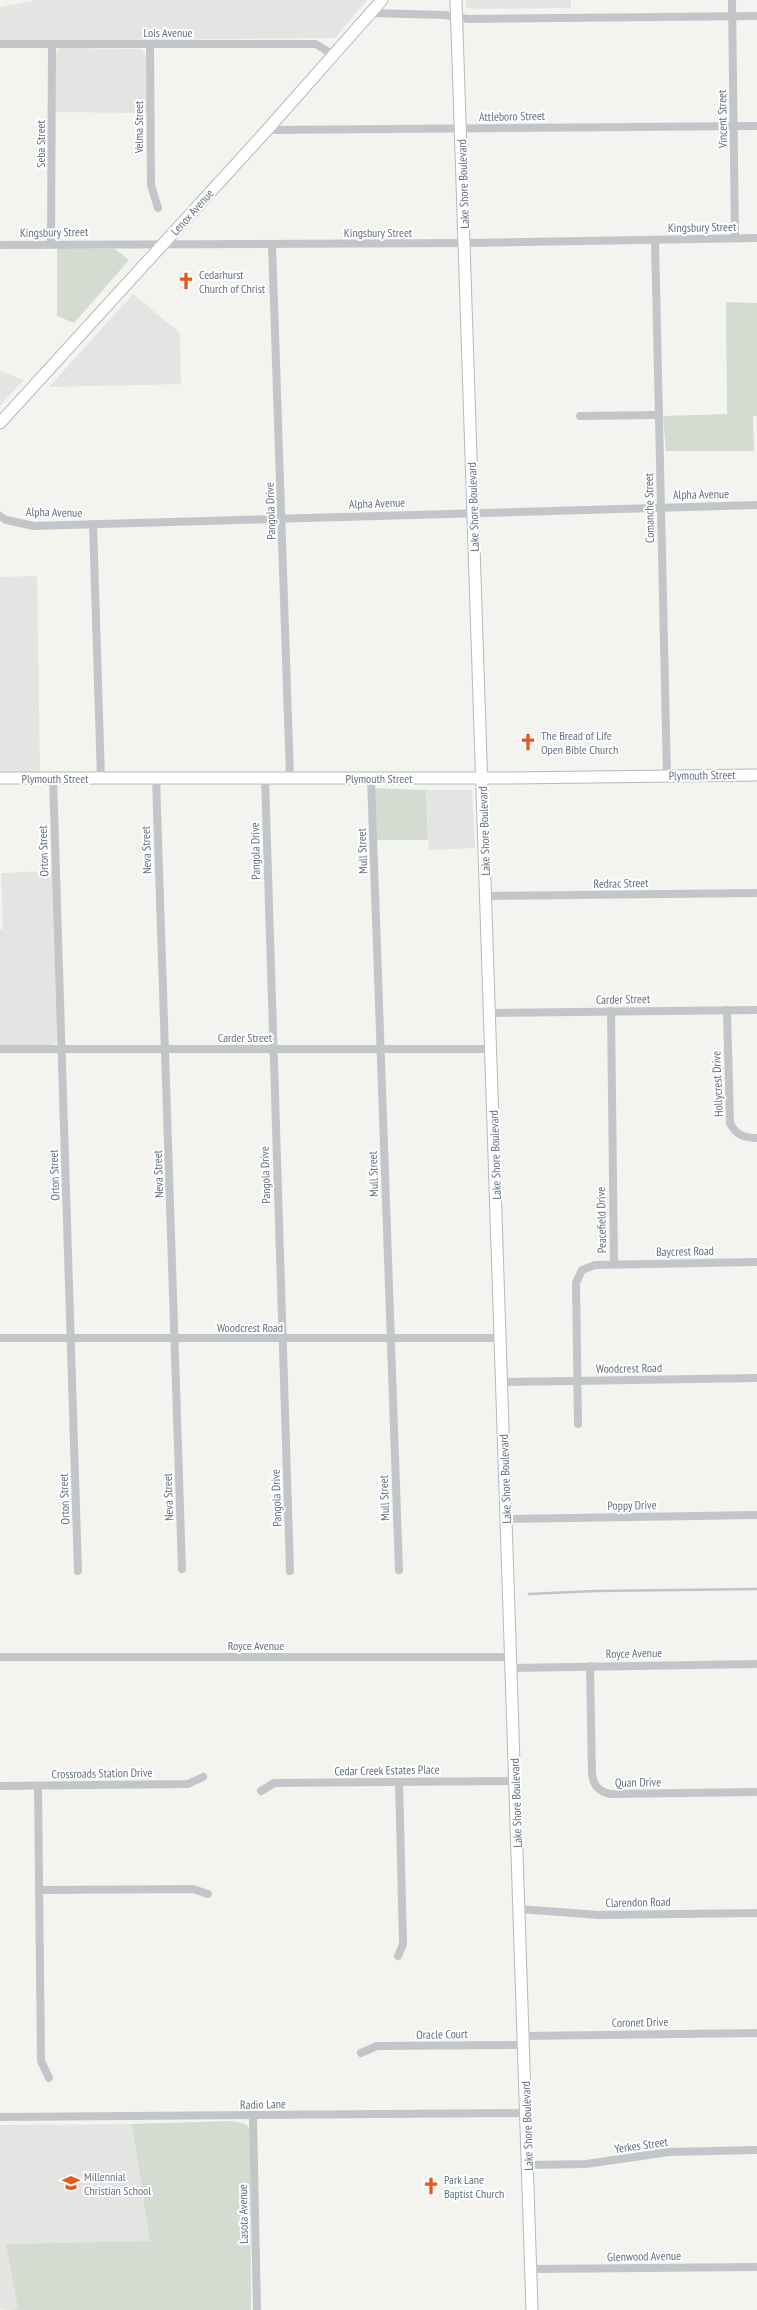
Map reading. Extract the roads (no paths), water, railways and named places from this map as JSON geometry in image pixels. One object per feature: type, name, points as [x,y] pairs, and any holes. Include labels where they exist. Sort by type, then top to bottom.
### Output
[{"type":"street","name":"Lenox Avenue","points":[[0,423],[334,56],[382,0]]},
{"type":"street","name":"Lake Shore Boulevard","points":[[456,0],[512,1662],[532,2310]]},
{"type":"street","name":"Vincent Street","points":[[732,0],[735,238]]},
{"type":"street","points":[[370,13],[457,16],[468,19],[757,16]]},
{"type":"street","name":"Lois Avenue","points":[[0,44],[316,44],[334,56]]},
{"type":"street","name":"Seba Street","points":[[51,244],[52,44]]},
{"type":"street","name":"Velma Street","points":[[150,44],[151,185],[158,208]]},
{"type":"street","name":"Attleboro Street","points":[[267,130],[757,126]]},
{"type":"street","name":"Kingsbury Street","points":[[0,245],[465,243],[757,238]]},
{"type":"street","name":"Comanche Street","points":[[655,240],[667,776]]},
{"type":"street","name":"Pangola Drive","points":[[272,244],[290,778]]},
{"type":"street","points":[[580,416],[660,415]]},
{"type":"street","name":"Alpha Avenue","points":[[0,516],[6,520],[34,526],[473,512],[757,505]]},
{"type":"street","points":[[93,524],[101,778]]},
{"type":"street","name":"Plymouth Street","points":[[0,778],[482,778],[757,774]]},
{"type":"street","name":"Orton Street","points":[[53,778],[78,1571]]},
{"type":"street","name":"Neva Street","points":[[156,778],[182,1569]]},
{"type":"street","name":"Pangola Drive","points":[[265,778],[272,1049],[290,1571]]},
{"type":"street","name":"Mull Street","points":[[371,778],[392,1338],[399,1570]]},
{"type":"street","name":"Redrac Street","points":[[486,896],[757,893]]},
{"type":"street","name":"Hollycrest Drive","points":[[727,1010],[730,1123],[734,1132],[742,1137],[757,1138]]},
{"type":"street","name":"Carder Street","points":[[490,1013],[757,1010]]},
{"type":"street","name":"Peacefield Drive","points":[[578,1424],[576,1283],[578,1277],[588,1267],[614,1264],[610,1011]]},
{"type":"street","name":"Carder Street","points":[[0,1049],[491,1049]]},
{"type":"street","name":"Baycrest Road","points":[[614,1264],[757,1262]]},
{"type":"street","name":"Woodcrest Road","points":[[0,1338],[501,1338]]},
{"type":"street","name":"Woodcrest Road","points":[[502,1382],[757,1378]]},
{"type":"street","name":"Poppy Drive","points":[[507,1519],[757,1515]]},
{"type":"street","name":"Royce Avenue","points":[[0,1658],[512,1662],[590,1666],[757,1664]]},
{"type":"street","name":"Quan Drive","points":[[590,1666],[592,1773],[593,1782],[602,1792],[610,1794],[757,1792]]},
{"type":"street","name":"Crossroads Station Drive","points":[[0,1786],[188,1784],[203,1777]]},
{"type":"street","name":"Cedar Creek Estates Place","points":[[261,1790],[274,1783],[515,1781]]},
{"type":"street","points":[[398,1956],[403,1944],[399,1782]]},
{"type":"street","points":[[38,1786],[41,2061],[49,2078]]},
{"type":"street","points":[[39,1890],[193,1889],[208,1894]]},
{"type":"street","name":"Clarendon Road","points":[[520,1909],[599,1915],[757,1913]]},
{"type":"street","name":"Coronet Drive","points":[[524,2040],[757,2033]]},
{"type":"street","name":"Oracle Court","points":[[361,2053],[377,2046],[524,2040]]},
{"type":"street","name":"Radio Lane","points":[[0,2117],[253,2117],[526,2113]]},
{"type":"street","name":"Lasota Avenue","points":[[253,2117],[256,2310]]},
{"type":"street","name":"Yerkes Street","points":[[528,2165],[586,2164],[669,2152],[757,2150]]},
{"type":"street","name":"Glenwood Avenue","points":[[531,2269],[757,2267]]},
{"type":"waterway","points":[[529,1594],[595,1591],[757,1589]]},
{"type":"place","name":"Cedarhurst Church of Christ","points":[[186,281]]},
{"type":"place","name":"The Bread of Life Open Bible Church","points":[[528,742]]},
{"type":"place","name":"Millennial Christian School","points":[[71,2183]]},
{"type":"place","name":"Park Lane Baptist Church","points":[[431,2186]]}]
